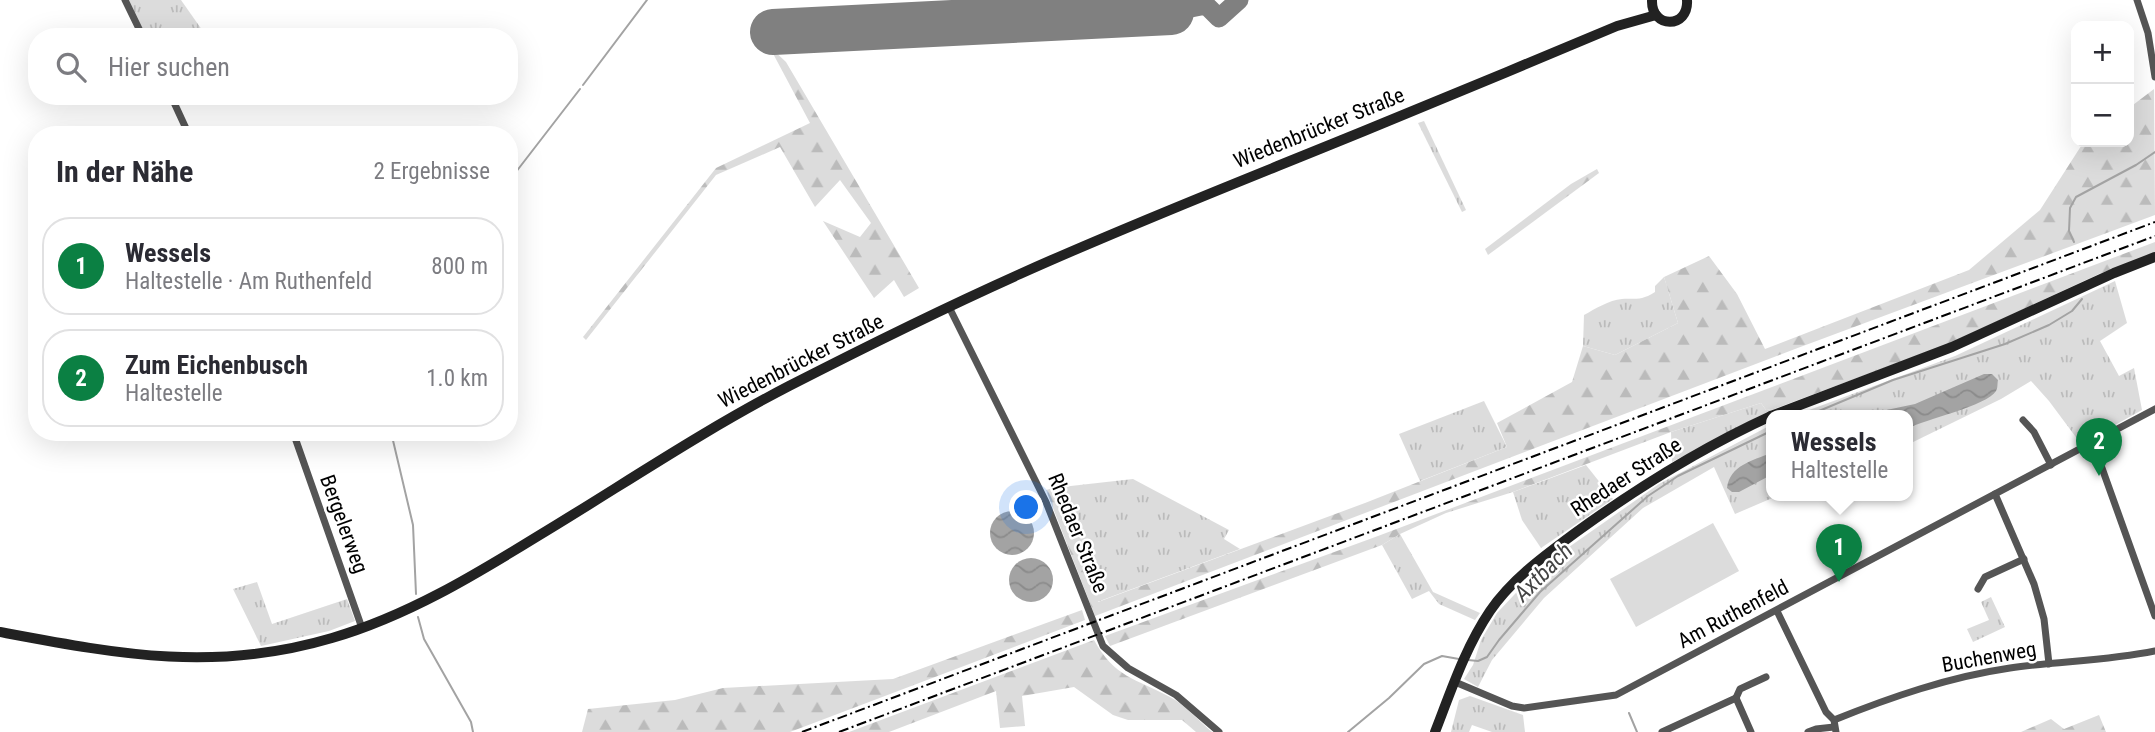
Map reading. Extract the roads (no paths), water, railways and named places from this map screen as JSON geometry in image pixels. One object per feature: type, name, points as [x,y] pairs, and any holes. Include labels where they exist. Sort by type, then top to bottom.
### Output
[{"type":"street","points":[[125,0],[139,28]]},
{"type":"street","points":[[2137,0],[2147,33],[2155,77]]},
{"type":"street","points":[[1652,2],[1656,15],[1664,21],[1676,21],[1685,13],[1688,1]]},
{"type":"street","points":[[1617,26],[1646,10],[1652,2]]},
{"type":"street","points":[[1617,26],[1656,15]]},
{"type":"street","name":"Wiedenbrücker Straße","points":[[0,632],[122,653],[201,658],[271,652],[331,639],[362,628],[412,608],[474,576],[737,414],[949,307],[1139,223],[1617,26]]},
{"type":"street","points":[[175,105],[184,126]]},
{"type":"street","name":"Rhedaer Straße","points":[[1787,410],[1952,347],[2155,257]]},
{"type":"street","name":"Rhedaer Straße","points":[[949,307],[1046,502],[1103,646],[1128,668],[1176,695],[1219,732]]},
{"type":"street","name":"Am Ruthenfeld","points":[[1455,682],[1512,706],[1524,708],[1616,695],[1629,690],[2155,411]]},
{"type":"street","name":"Rhedaer Straße","points":[[1435,732],[1460,668],[1491,609],[1525,572],[1627,495],[1685,460],[1766,418]]},
{"type":"street","points":[[2024,420],[2034,432],[2051,465]]},
{"type":"street","name":"Bergelerweg","points":[[296,441],[362,628]]},
{"type":"street","points":[[2093,443],[2155,616]]},
{"type":"street","points":[[1995,494],[2040,603],[2049,664]]},
{"type":"street","points":[[1979,589],[1986,577],[2024,559]]},
{"type":"street","points":[[1777,611],[1833,723],[1812,730]]},
{"type":"street","name":"Buchenweg","points":[[1812,730],[1890,698],[1930,686],[2009,668],[2101,660],[2155,651]]},
{"type":"street","points":[[1661,732],[1681,728],[1736,698],[1740,689],[1766,677]]},
{"type":"street","points":[[1736,698],[1751,732]]},
{"type":"water","points":[[1984,374],[1992,374],[1998,380],[1997,390],[1981,402],[1913,427],[1913,410],[1886,410],[1915,404]]},
{"type":"water","points":[[1766,455],[1766,478],[1739,492],[1732,492],[1727,488],[1732,474]]},
{"type":"water","points":[[1012,511],[1028,517],[1034,533],[1028,549],[1012,555],[996,549],[990,533],[996,517]]},
{"type":"water","points":[[1031,558],[1046,565],[1053,580],[1046,595],[1031,602],[1016,595],[1009,580],[1016,565]]},
{"type":"waterway","points":[[583,85],[647,0]]},
{"type":"waterway","points":[[518,169],[580,89]]},
{"type":"waterway","name":"Axtbach","points":[[2074,242],[2069,231],[2070,208],[2076,197],[2155,152]]},
{"type":"waterway","name":"Axtbach","points":[[1821,410],[1893,380],[2005,344],[2049,325],[2072,311],[2082,299]]},
{"type":"waterway","name":"Axtbach","points":[[1468,660],[1478,661],[1487,657],[1540,592],[1648,496],[1678,476],[1766,433]]},
{"type":"waterway","points":[[393,441],[413,525],[416,594]]},
{"type":"waterway","points":[[418,617],[424,639],[471,722],[473,732]]},
{"type":"waterway","name":"Axtbach","points":[[1348,732],[1424,664],[1442,656],[1459,659]]},
{"type":"waterway","points":[[1629,713],[1637,732]]},
{"type":"railway","points":[[802,732],[2155,222]]},
{"type":"railway","points":[[839,732],[2155,236]]},
{"type":"place","name":"Zum Eichenbusch","points":[[2099,476]]},
{"type":"place","name":"Wessels","points":[[1839,582]]}]
